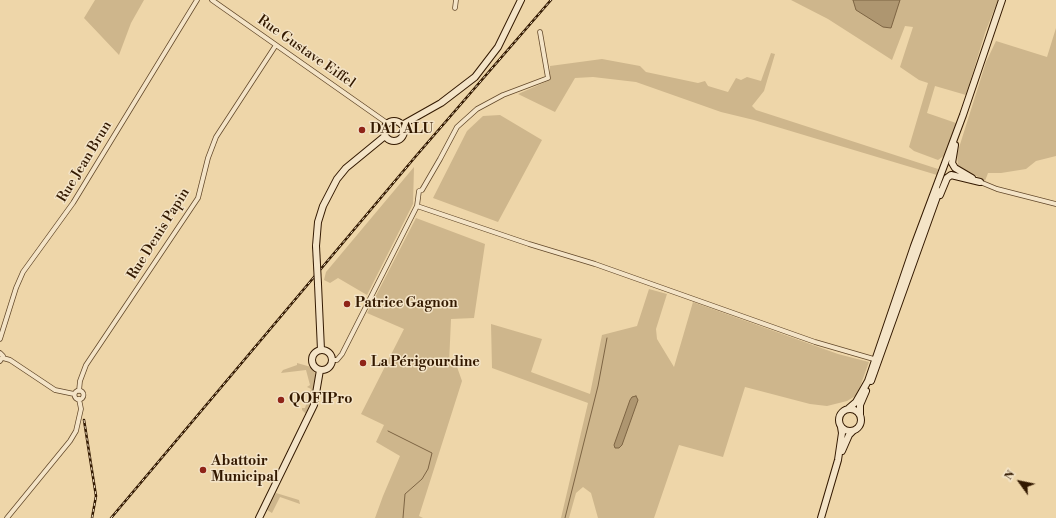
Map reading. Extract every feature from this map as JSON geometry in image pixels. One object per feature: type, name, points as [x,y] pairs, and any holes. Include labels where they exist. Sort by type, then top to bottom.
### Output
[{"type":"main road","points":[[402,124],[441,103],[474,77],[498,47],[521,0]]},
{"type":"main road","points":[[821,518],[839,454],[842,433],[839,423],[839,414],[856,402],[865,387],[877,360],[945,168],[1002,0]]},
{"type":"main road","points":[[963,115],[952,163],[954,168],[980,182]]},
{"type":"main road","points":[[396,121],[402,124],[404,130],[400,138],[390,140],[385,136],[383,131],[387,123],[396,121]]},
{"type":"main road","points":[[321,350],[316,246],[318,222],[323,206],[337,179],[346,168],[385,136]]},
{"type":"main road","points":[[824,518],[842,451],[849,435],[860,425],[860,405],[935,202],[945,168],[955,145]]},
{"type":"main road","points":[[945,168],[980,182]]},
{"type":"main road","points":[[935,202],[947,178],[951,175],[980,182]]},
{"type":"main road","points":[[321,350],[328,352],[332,360],[327,369],[320,370],[313,365],[312,358],[315,352],[321,350]]},
{"type":"main road","points":[[258,518],[314,405],[320,370]]},
{"type":"main road","points":[[848,408],[855,409],[860,415]]},
{"type":"main road","points":[[841,427],[844,430],[853,431]]},
{"type":"street","name":"Rue Jean Brun","points":[[0,339],[14,294],[23,272],[73,203],[197,0]]},
{"type":"street","name":"Rue Gustave Eiffel","points":[[212,0],[387,123]]},
{"type":"street","points":[[455,8],[456,0]]},
{"type":"street","points":[[332,360],[337,360],[342,354],[417,206],[419,191],[425,184],[457,127],[477,109],[503,95],[548,78],[540,32]]},
{"type":"street","name":"Rue Denis Papin","points":[[79,399],[83,395],[79,390],[80,381],[86,365],[198,198],[208,158],[216,137],[276,45]]},
{"type":"street","points":[[980,182],[997,189],[1056,204]]},
{"type":"street","points":[[417,206],[529,244],[596,264],[815,342],[877,360]]},
{"type":"street","points":[[0,353],[2,359],[10,360],[55,390],[74,394],[75,398],[79,399],[81,409],[76,431],[70,441],[7,518]]},
{"type":"street","points":[[74,394],[79,390]]},
{"type":"shaded area","points":[[95,0],[144,0],[131,23],[119,55],[84,18]]},
{"type":"shaded area","points":[[791,0],[998,0],[985,33],[966,95],[935,86],[927,113],[956,123],[945,155],[938,160],[914,151],[909,147],[928,83],[919,80],[900,67],[913,27],[905,26],[892,60],[828,19]]},
{"type":"shaded area","points":[[853,0],[900,0],[891,28],[883,27],[856,10]]},
{"type":"shaded area","points":[[1056,28],[1056,156],[1036,161],[1026,169],[1001,173],[988,173],[985,181],[958,166],[957,154],[986,62],[996,41],[1047,57]]},
{"type":"shaded area","points":[[771,53],[775,54],[764,91],[752,106],[756,110],[938,169],[937,175],[754,120],[721,112],[636,82],[593,77],[575,78],[555,112],[518,94],[550,80],[550,66],[602,59],[640,66],[646,72],[698,83],[705,81],[708,86],[728,92],[736,78],[741,80],[747,77],[761,81]]},
{"type":"shaded area","points":[[500,115],[542,140],[498,222],[433,198],[467,131],[483,116]]},
{"type":"shaded area","points":[[414,167],[413,204],[367,295],[338,278],[330,283],[324,280],[326,272]]},
{"type":"shaded area","points":[[416,218],[485,244],[474,318],[451,319],[449,364],[456,364],[462,381],[419,516],[423,518],[375,518],[400,456],[376,442],[384,425],[361,414],[404,329],[367,313]]},
{"type":"shaded area","points":[[649,289],[667,294],[656,329],[657,339],[674,367],[693,302],[838,354],[869,362],[857,395],[847,401],[827,406],[810,404],[745,387],[723,457],[679,445],[654,518],[598,518],[591,493],[583,487],[576,493],[569,518],[561,518],[588,403],[492,368],[491,324],[542,339],[531,372],[590,394],[602,335],[637,326]]},
{"type":"shaded area","points":[[297,363],[311,367],[315,373],[315,389],[306,414],[302,408],[305,408],[311,389],[307,387],[310,385],[306,370],[281,373],[283,370],[297,365]]},
{"type":"shaded area","points":[[636,396],[638,400],[622,445],[619,448],[615,448],[614,445],[630,400],[632,397]]},
{"type":"shaded area","points":[[276,493],[299,500],[300,504],[280,497],[272,513],[267,510],[267,508]]},
{"type":"waterway","points":[[565,518],[598,386],[607,338]]},
{"type":"waterway","points":[[388,431],[432,453],[428,469],[422,479],[405,494],[403,518]]},
{"type":"railway","points":[[111,518],[416,156],[551,0]]},
{"type":"railway","points":[[84,420],[96,496],[92,518]]},
{"type":"place","name":"DAL'ALU","points":[[362,130]]},
{"type":"place","name":"Patrice Gagnon","points":[[347,304]]},
{"type":"place","name":"La Périgourdine","points":[[363,363]]},
{"type":"place","name":"QOFIPro","points":[[281,400]]},
{"type":"place","name":"Abattoir Municipal","points":[[203,470]]}]
